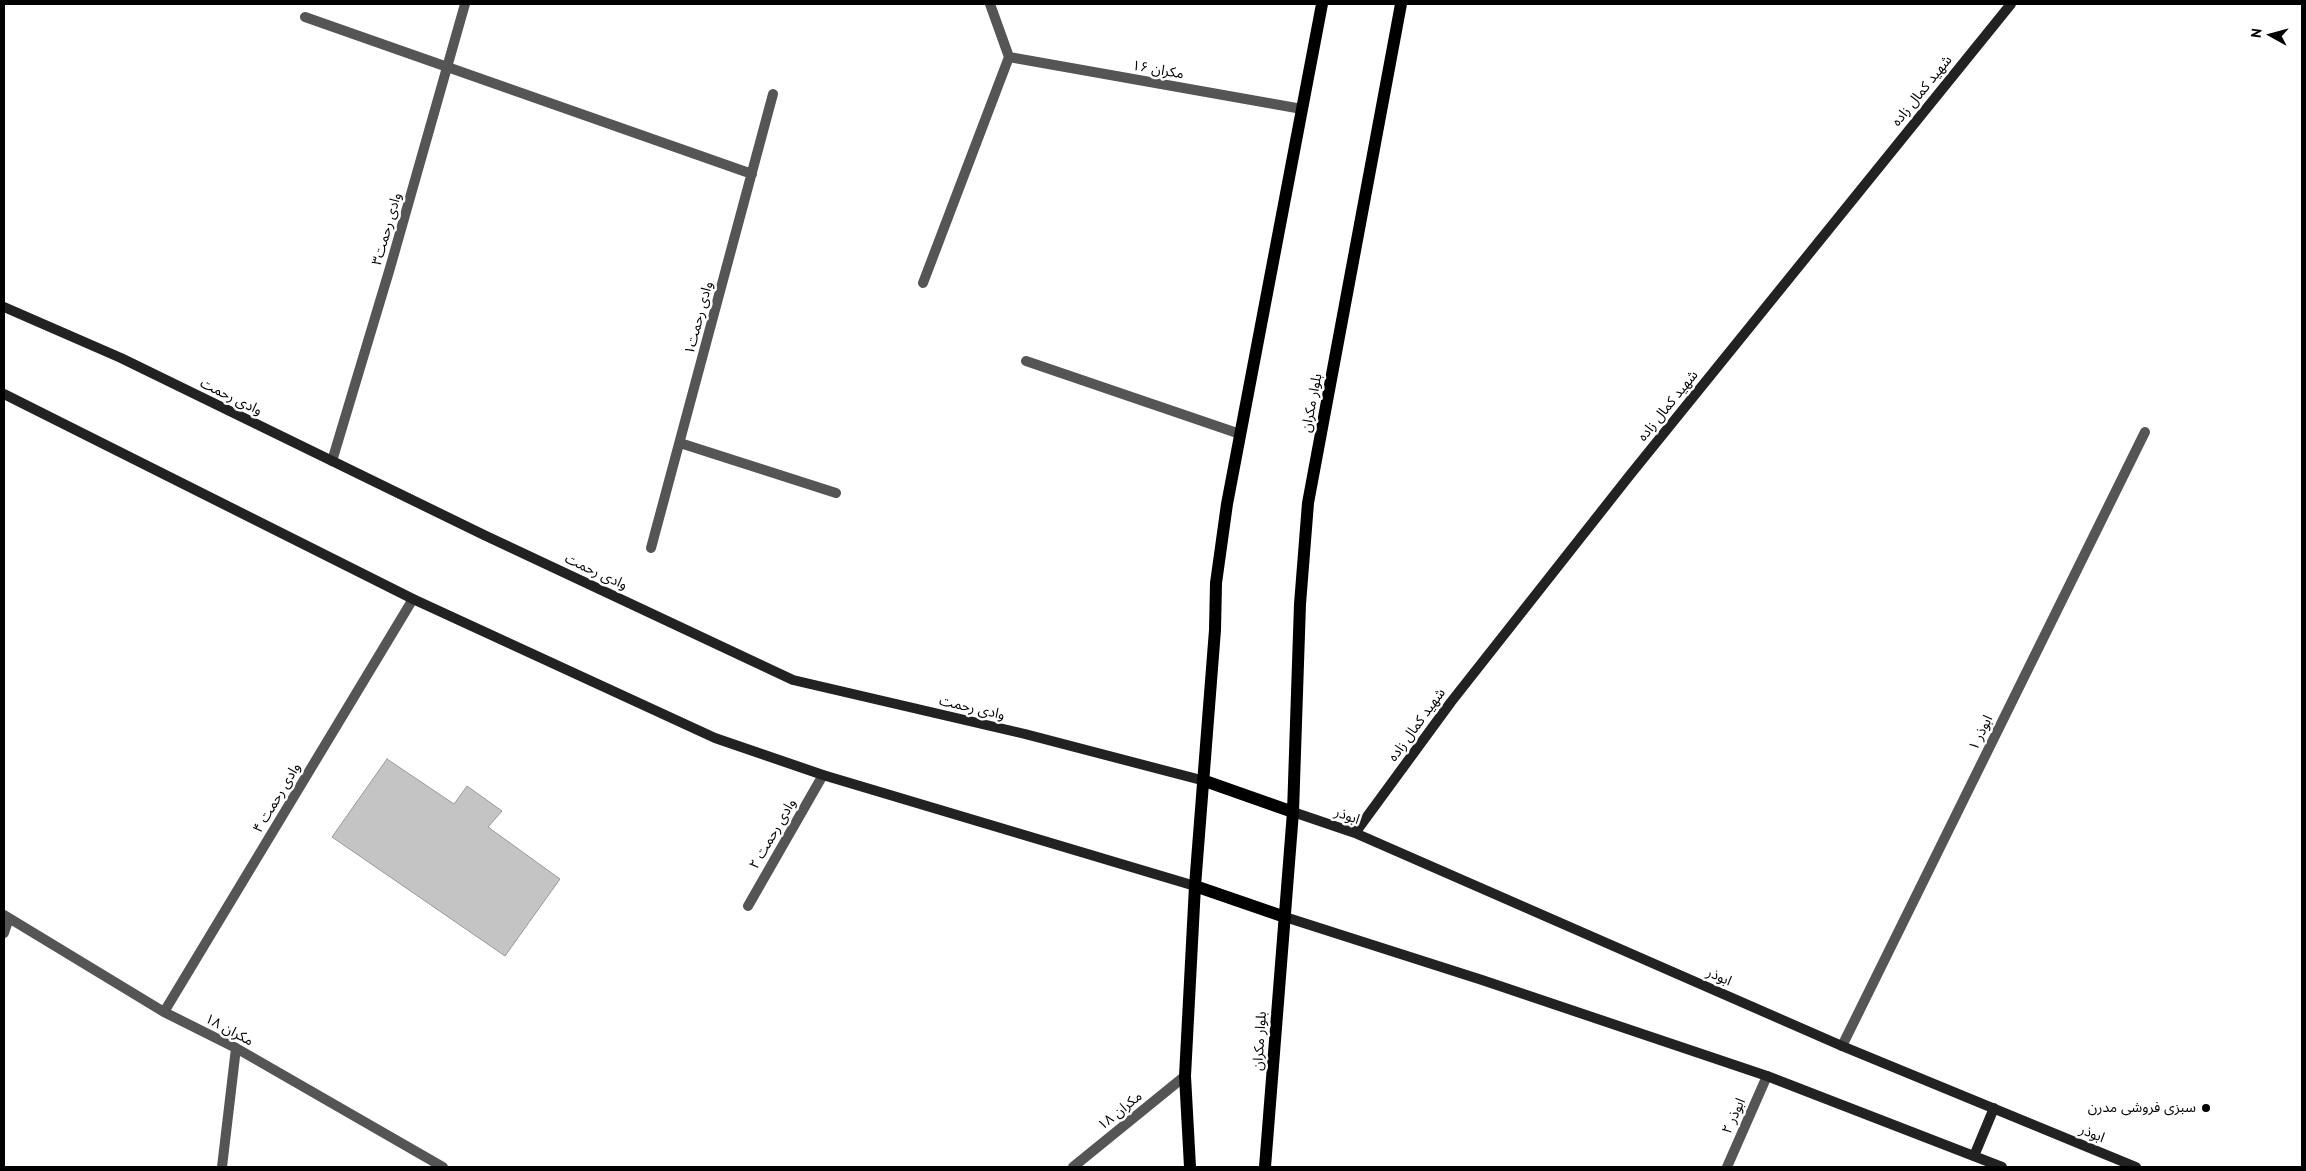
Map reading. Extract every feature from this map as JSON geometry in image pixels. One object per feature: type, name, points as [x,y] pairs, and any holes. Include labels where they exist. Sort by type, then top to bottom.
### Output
[{"type":"main road","points":[[1190,1167],[1185,1076],[1195,886],[1205,781],[1216,583],[1227,504],[1322,4]]},
{"type":"main road","name":"بلوار مکران","points":[[1265,1167],[1293,812],[1300,604],[1308,503],[1401,4]]},
{"type":"main road","points":[[1205,781],[1293,812]]},
{"type":"main road","points":[[1195,886],[1285,917]]},
{"type":"street","name":"وادی رحمت۳","points":[[332,461],[390,268],[465,4]]},
{"type":"street","points":[[924,283],[1009,57],[990,4]]},
{"type":"street","name":"شهید کمال زاده","points":[[1355,833],[1451,702],[1618,490],[2011,4]]},
{"type":"street","points":[[305,17],[752,174]]},
{"type":"street","name":"مکران ۱۶","points":[[1009,57],[1302,109]]},
{"type":"street","name":"وادی رحمت۱","points":[[651,548],[773,94]]},
{"type":"street","name":"وادی رحمت","points":[[4,307],[121,358],[332,461],[793,680],[1025,734],[1205,781]]},
{"type":"street","points":[[1026,361],[1240,434]]},
{"type":"street","points":[[4,394],[414,598],[715,738],[823,775],[1195,886]]},
{"type":"street","name":"ابوذر ۱","points":[[1842,1046],[2145,432]]},
{"type":"street","points":[[680,443],[836,493]]},
{"type":"street","name":"وادی رحمت ۴","points":[[164,1012],[414,598]]},
{"type":"street","name":"وادی رحمت ۲","points":[[748,906],[823,775]]},
{"type":"street","name":"ابوذر","points":[[1293,812],[1355,833],[1842,1046],[2136,1167]]},
{"type":"street","points":[[4,933],[6,916]]},
{"type":"street","name":"مکران ۱۸","points":[[6,916],[164,1012],[236,1048],[443,1167]]},
{"type":"street","points":[[1285,917],[1492,983],[1767,1076],[2002,1167]]},
{"type":"street","points":[[222,1167],[236,1048]]},
{"type":"street","name":"مکران ۱۸","points":[[1073,1167],[1185,1076]]},
{"type":"street","name":"ابوذر ۲","points":[[1727,1167],[1767,1076]]},
{"type":"street","points":[[1974,1156],[1994,1108]]},
{"type":"building","points":[[387,759],[454,804],[467,786],[502,811],[488,827],[560,879],[505,956],[332,837]]},
{"type":"place","name":"سبزی فروشی مدرن","points":[[2206,1108]]}]
